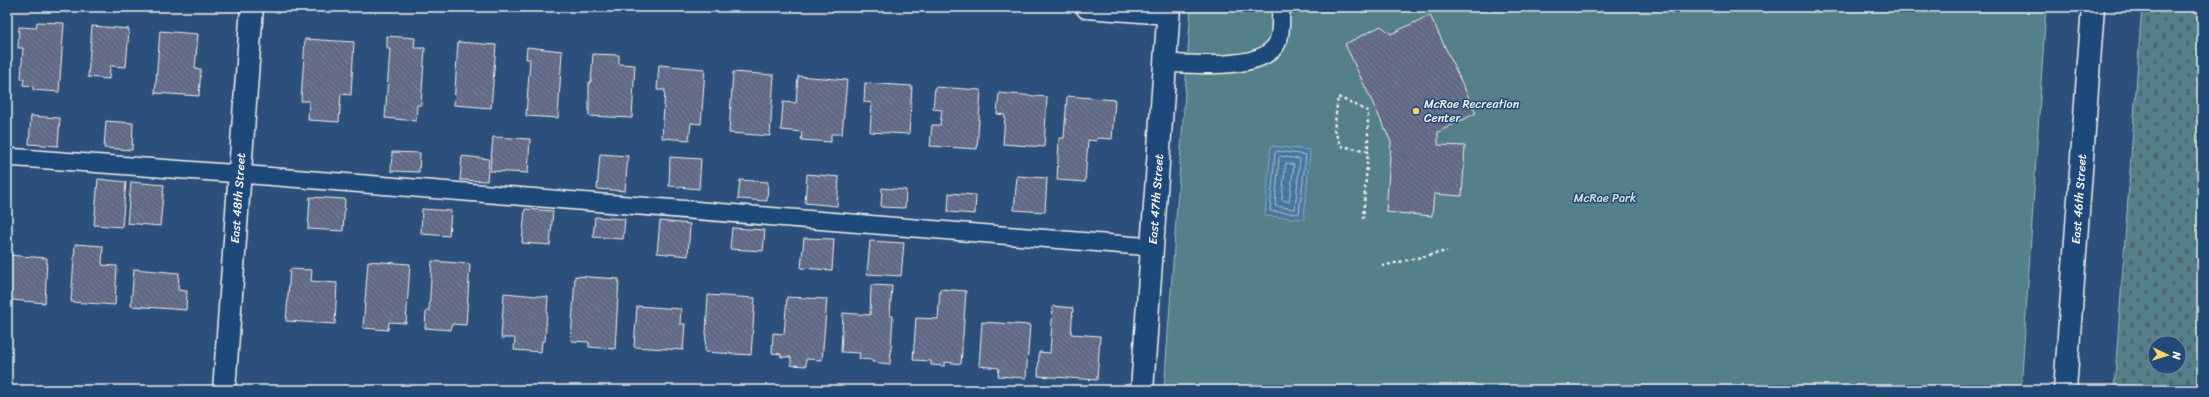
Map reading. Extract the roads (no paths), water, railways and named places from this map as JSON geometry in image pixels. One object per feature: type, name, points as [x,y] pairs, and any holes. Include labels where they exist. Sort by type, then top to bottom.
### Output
[{"type":"street","name":"East 48th Street","points":[[224,390],[252,7]]},
{"type":"street","points":[[1088,7],[1168,10]]},
{"type":"street","name":"East 46th Street","points":[[2065,390],[2093,7]]},
{"type":"street","name":"East 47th Street","points":[[1142,390],[1168,10]]},
{"type":"lane","points":[[1165,63],[1220,64],[1254,60],[1269,52],[1278,41],[1281,7]]},
{"type":"lane","points":[[7,157],[240,174],[1152,247]]},
{"type":"water","points":[[1271,146],[1310,150],[1304,219],[1265,216]]},
{"type":"place","name":"McRae Recreation Center","points":[[1416,111]]},
{"type":"park label","name":"McRae Park","points":[[1605,198]]}]
